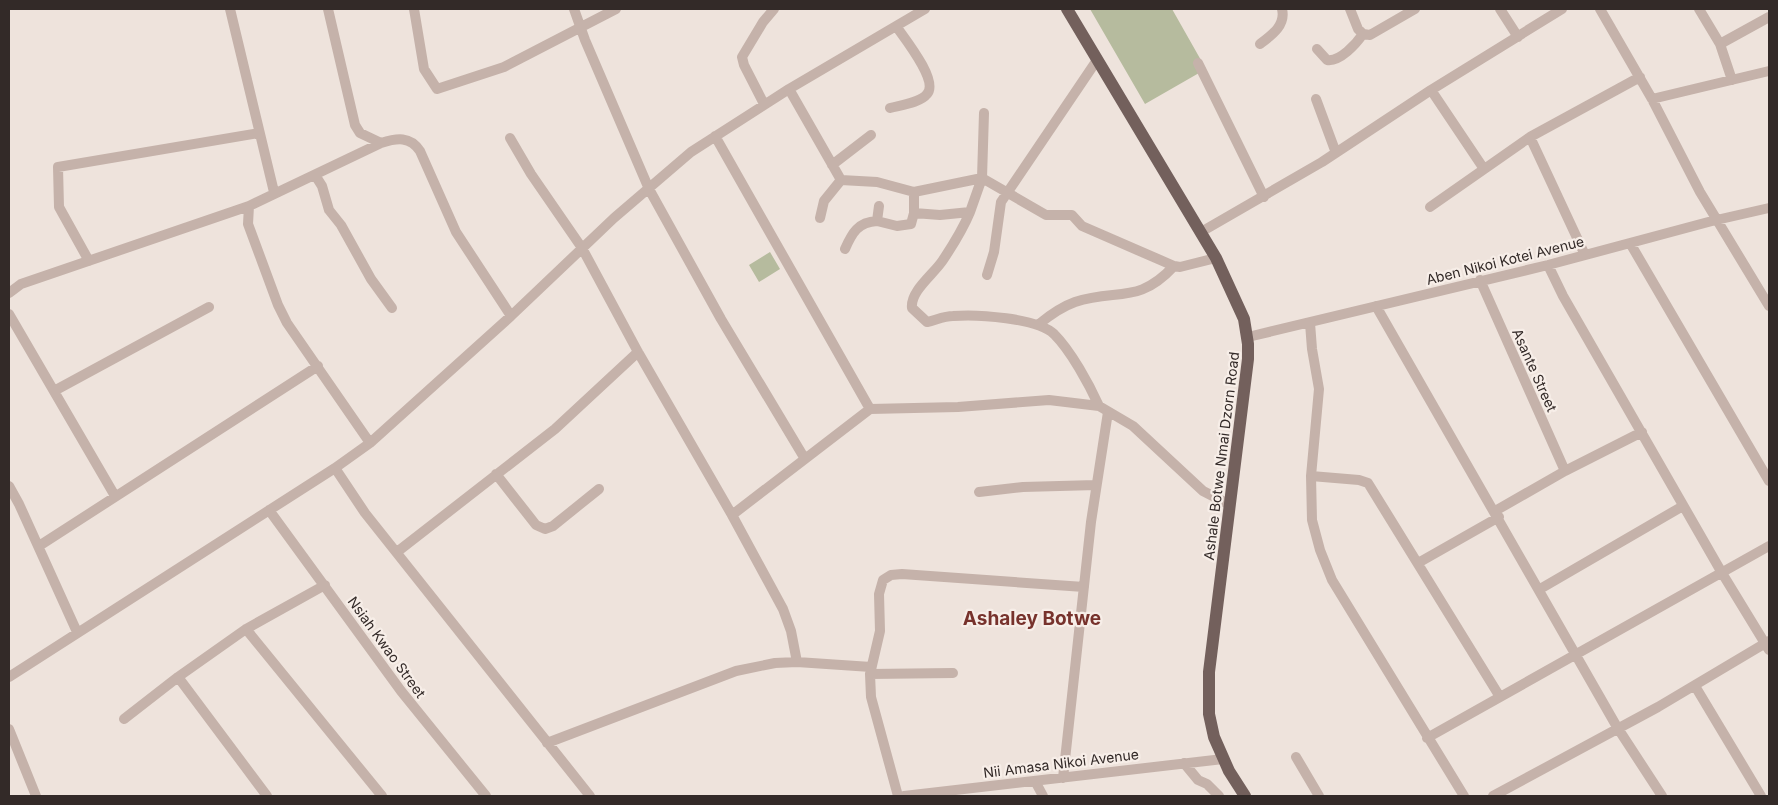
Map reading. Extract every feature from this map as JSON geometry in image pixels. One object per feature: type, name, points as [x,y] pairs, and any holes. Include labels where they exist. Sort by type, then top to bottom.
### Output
[{"type":"main road","name":"Ashale Botwe Nmai Dzorn Road","points":[[1070,10],[1097,60],[1202,232],[1241,309],[1248,337],[1243,405],[1209,672],[1210,723],[1222,759],[1245,796]]},
{"type":"street","points":[[230,9],[274,192]]},
{"type":"street","points":[[328,9],[355,125],[360,133],[381,143]]},
{"type":"street","points":[[414,9],[424,69],[437,89],[504,67],[616,9]]},
{"type":"street","points":[[574,9],[649,189],[721,319],[805,459]]},
{"type":"street","points":[[764,104],[742,57],[763,22],[774,9]]},
{"type":"street","points":[[9,677],[335,468],[370,443],[673,166],[789,88],[925,9]]},
{"type":"street","points":[[1260,44],[1276,31],[1284,16],[1282,9]]},
{"type":"street","points":[[1350,9],[1358,29],[1363,34],[1370,35],[1415,9]]},
{"type":"street","points":[[1500,9],[1518,37]]},
{"type":"street","points":[[1202,232],[1336,153],[1431,90],[1562,9]]},
{"type":"street","points":[[1600,9],[1640,77],[1700,192],[1769,306]]},
{"type":"street","points":[[1698,9],[1720,44],[1732,80]]},
{"type":"street","points":[[1720,44],[1769,17]]},
{"type":"street","points":[[890,108],[922,98],[928,94],[930,88],[929,76],[896,26]]},
{"type":"street","points":[[1317,49],[1327,60],[1332,61],[1352,48],[1363,34]]},
{"type":"street","points":[[987,275],[994,252],[1001,202],[1097,60]]},
{"type":"street","points":[[1198,63],[1264,197]]},
{"type":"street","points":[[1652,99],[1769,71]]},
{"type":"street","points":[[1430,207],[1530,137],[1640,77]]},
{"type":"street","points":[[789,88],[841,180]]},
{"type":"street","points":[[1431,90],[1484,169]]},
{"type":"street","points":[[1316,99],[1336,153]]},
{"type":"street","points":[[984,113],[982,178],[970,212],[965,225],[942,262],[913,299],[912,308],[927,322],[960,316],[1002,317],[1039,324],[1054,334],[1088,382],[1099,406]]},
{"type":"street","points":[[89,261],[59,207],[58,167],[260,132]]},
{"type":"street","points":[[832,165],[871,135]]},
{"type":"street","points":[[715,136],[870,409]]},
{"type":"street","points":[[1530,137],[1585,255]]},
{"type":"street","points":[[510,138],[531,174],[582,248],[638,352],[732,515],[783,609],[791,631],[797,662]]},
{"type":"street","points":[[9,293],[21,284],[249,206],[274,192],[315,175],[381,143],[394,139],[406,139],[415,143],[456,232],[511,316]]},
{"type":"street","points":[[315,175],[322,186],[329,210],[341,225],[371,279],[392,308]]},
{"type":"street","points":[[841,180],[877,182],[914,192],[982,178],[1008,191],[1046,215],[1072,215],[1082,226],[1174,266],[1180,267],[1216,258]]},
{"type":"street","points":[[820,218],[824,201],[841,180]]},
{"type":"street","points":[[844,249],[857,227],[867,222],[877,221],[896,226],[910,224],[914,214],[914,192]]},
{"type":"street","points":[[249,206],[248,224],[278,305],[298,340],[370,443]]},
{"type":"street","points":[[877,221],[879,206]]},
{"type":"street","name":"Aben Nikoi Kotei Avenue","points":[[1248,337],[1548,265],[1769,208]]},
{"type":"street","points":[[914,214],[940,215],[970,212]]},
{"type":"street","points":[[1630,243],[1769,481]]},
{"type":"street","points":[[1493,796],[1768,645],[1722,573],[1683,506],[1563,296],[1548,265]]},
{"type":"street","points":[[1039,324],[1058,309],[1075,302],[1114,296],[1150,287],[1174,266]]},
{"type":"street","name":"Asante Street","points":[[1480,280],[1565,471]]},
{"type":"street","points":[[1376,306],[1540,589],[1617,727],[1662,796]]},
{"type":"street","points":[[54,391],[209,307]]},
{"type":"street","points":[[9,314],[115,496]]},
{"type":"street","points":[[1310,323],[1312,349],[1319,388],[1311,476],[1312,520],[1320,550],[1332,580],[1464,796]]},
{"type":"street","points":[[397,552],[555,429],[638,352]]},
{"type":"street","points":[[39,546],[318,366]]},
{"type":"street","points":[[732,515],[870,409],[958,408],[1049,400],[1099,406],[1133,426],[1203,491],[1230,505]]},
{"type":"street","points":[[1063,778],[1096,485],[1108,412]]},
{"type":"street","points":[[1418,563],[1565,471],[1642,432]]},
{"type":"street","points":[[335,468],[366,513],[590,796]]},
{"type":"street","points":[[496,474],[536,525],[545,529],[553,526],[599,489]]},
{"type":"street","points":[[1311,476],[1359,480],[1368,484],[1500,697]]},
{"type":"street","points":[[979,492],[1023,487],[1096,485]]},
{"type":"street","points":[[9,486],[39,546],[77,632]]},
{"type":"street","points":[[1540,589],[1683,506]]},
{"type":"street","name":"Nsiah Kwao Street","points":[[269,510],[401,691],[486,796]]},
{"type":"street","points":[[1427,738],[1769,546]]},
{"type":"street","points":[[898,796],[870,697],[870,670],[880,631],[879,594],[883,580],[892,575],[902,574],[1084,588]]},
{"type":"street","points":[[124,719],[178,676],[246,629],[325,585]]},
{"type":"street","points":[[246,629],[382,796]]},
{"type":"street","points":[[547,743],[736,671],[775,663],[797,662],[870,670],[953,673]]},
{"type":"street","points":[[178,676],[267,796]]},
{"type":"street","points":[[1695,686],[1761,796]]},
{"type":"street","points":[[9,729],[36,796]]},
{"type":"street","points":[[1296,757],[1319,796]]},
{"type":"street","name":"Nii Amasa Nikoi Avenue","points":[[904,796],[928,795],[1222,759]]},
{"type":"street","points":[[1184,763],[1198,780],[1207,784],[1219,796]]},
{"type":"street","points":[[1035,781],[1039,795]]},
{"type":"green space","points":[[1090,9],[1172,9],[1206,69],[1145,104]]},
{"type":"green space","points":[[770,252],[780,269],[759,282],[749,265]]},
{"type":"district","name":"Ashaley Botwe","points":[[1032,618]]}]
